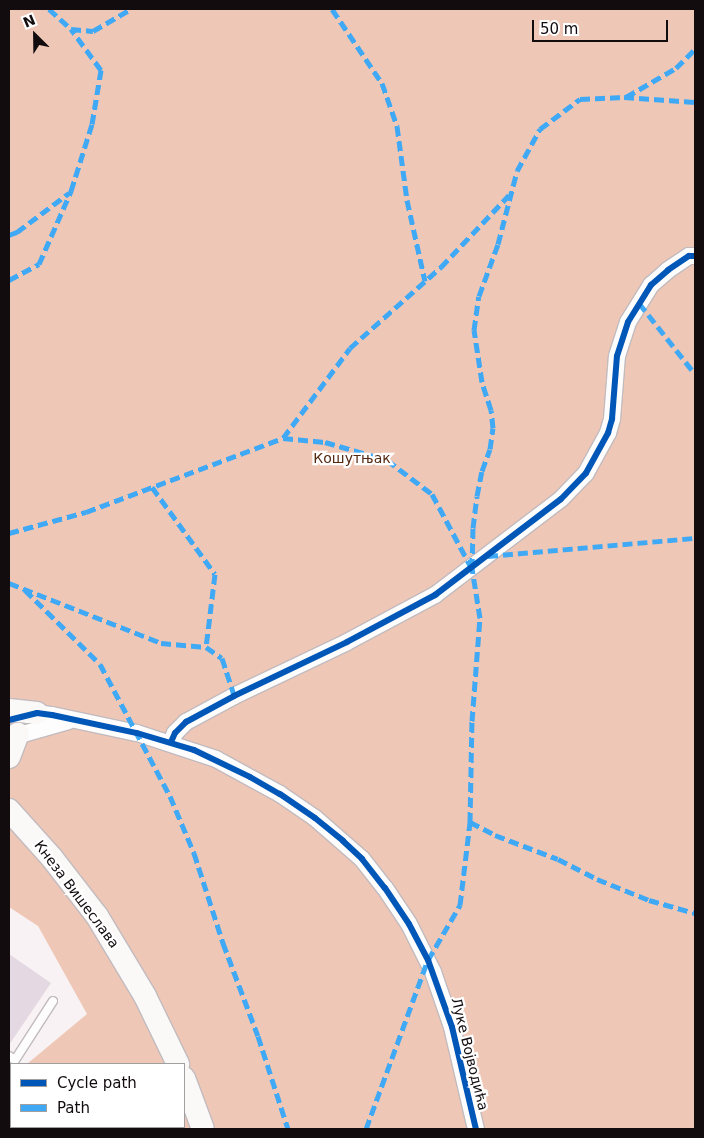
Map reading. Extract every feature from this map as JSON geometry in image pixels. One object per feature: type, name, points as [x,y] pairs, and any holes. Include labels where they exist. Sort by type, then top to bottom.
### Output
[{"type":"main road","points":[[9,710],[37,713]]},
{"type":"main road","points":[[9,757],[12,730]]},
{"type":"main road","name":"Кнеза Вишеслава","points":[[10,808],[97,916],[138,982],[178,1063]]},
{"type":"main road","points":[[185,1081],[203,1129]]},
{"type":"street","points":[[171,742],[175,733],[184,723],[234,696],[347,642],[435,595],[561,499],[586,473],[608,433],[612,419],[617,356],[630,317],[651,285],[668,270],[689,256],[695,256]]},
{"type":"street","name":"Луке Војводића","points":[[12,730],[37,713],[76,719],[171,742],[216,759],[280,794],[315,818],[343,842],[362,859],[385,888],[418,940],[444,999],[476,1129]]},
{"type":"street","name":"Луке Војводића","points":[[12,730],[76,719]]},
{"type":"lane","points":[[9,1056],[15,1060],[53,1001]]},
{"type":"green space","name":"Кошутњак","points":[[9,9],[695,9],[695,1129],[9,1129],[10,1078],[10,1128],[185,1128],[185,1063],[28,1063],[87,1014],[38,926],[9,907]]},
{"type":"building","points":[[9,954],[51,983],[9,1045]]},
{"type":"marked path","points":[[49,9],[71,29],[93,31],[131,9]]},
{"type":"marked path","points":[[332,9],[382,83],[397,126],[407,200],[425,281]]},
{"type":"marked path","points":[[9,280],[39,264],[71,191],[92,124],[101,70],[71,29]]},
{"type":"marked path","points":[[626,97],[676,68],[695,49]]},
{"type":"marked path","points":[[366,1129],[428,960],[460,905],[470,822],[472,721],[480,618],[472,568],[473,528],[477,496],[482,471],[490,449],[493,428],[491,410],[482,382],[474,330],[479,296],[498,244],[517,171],[540,129],[580,99],[624,97],[695,102]]},
{"type":"marked path","points":[[9,235],[17,232],[69,193]]},
{"type":"marked path","points":[[283,438],[350,348],[441,267],[509,195]]},
{"type":"marked path","points":[[639,303],[695,374]]},
{"type":"marked path","points":[[9,533],[86,512],[283,438],[325,442],[387,460],[432,494],[471,567]]},
{"type":"marked path","points":[[152,487],[215,574],[206,647]]},
{"type":"marked path","points":[[488,556],[695,538]]},
{"type":"marked path","points":[[9,583],[161,643],[206,647],[222,658],[234,696]]},
{"type":"marked path","points":[[25,590],[100,664],[170,796],[194,853],[223,943],[258,1036],[288,1129]]},
{"type":"marked path","points":[[470,822],[495,835],[558,859],[597,879],[649,900],[695,913]]},
{"type":"cycle path","points":[[171,742],[175,733],[186,722],[234,696],[347,642],[435,595],[561,499],[586,473],[608,433],[612,419],[617,356],[628,322],[651,285],[668,270],[689,256],[695,256]]},
{"type":"cycle path","points":[[9,720],[37,713],[52,715],[137,733],[194,750],[280,794],[315,818],[343,841],[362,859],[385,888],[409,924],[428,960],[452,1027],[476,1129]]}]
